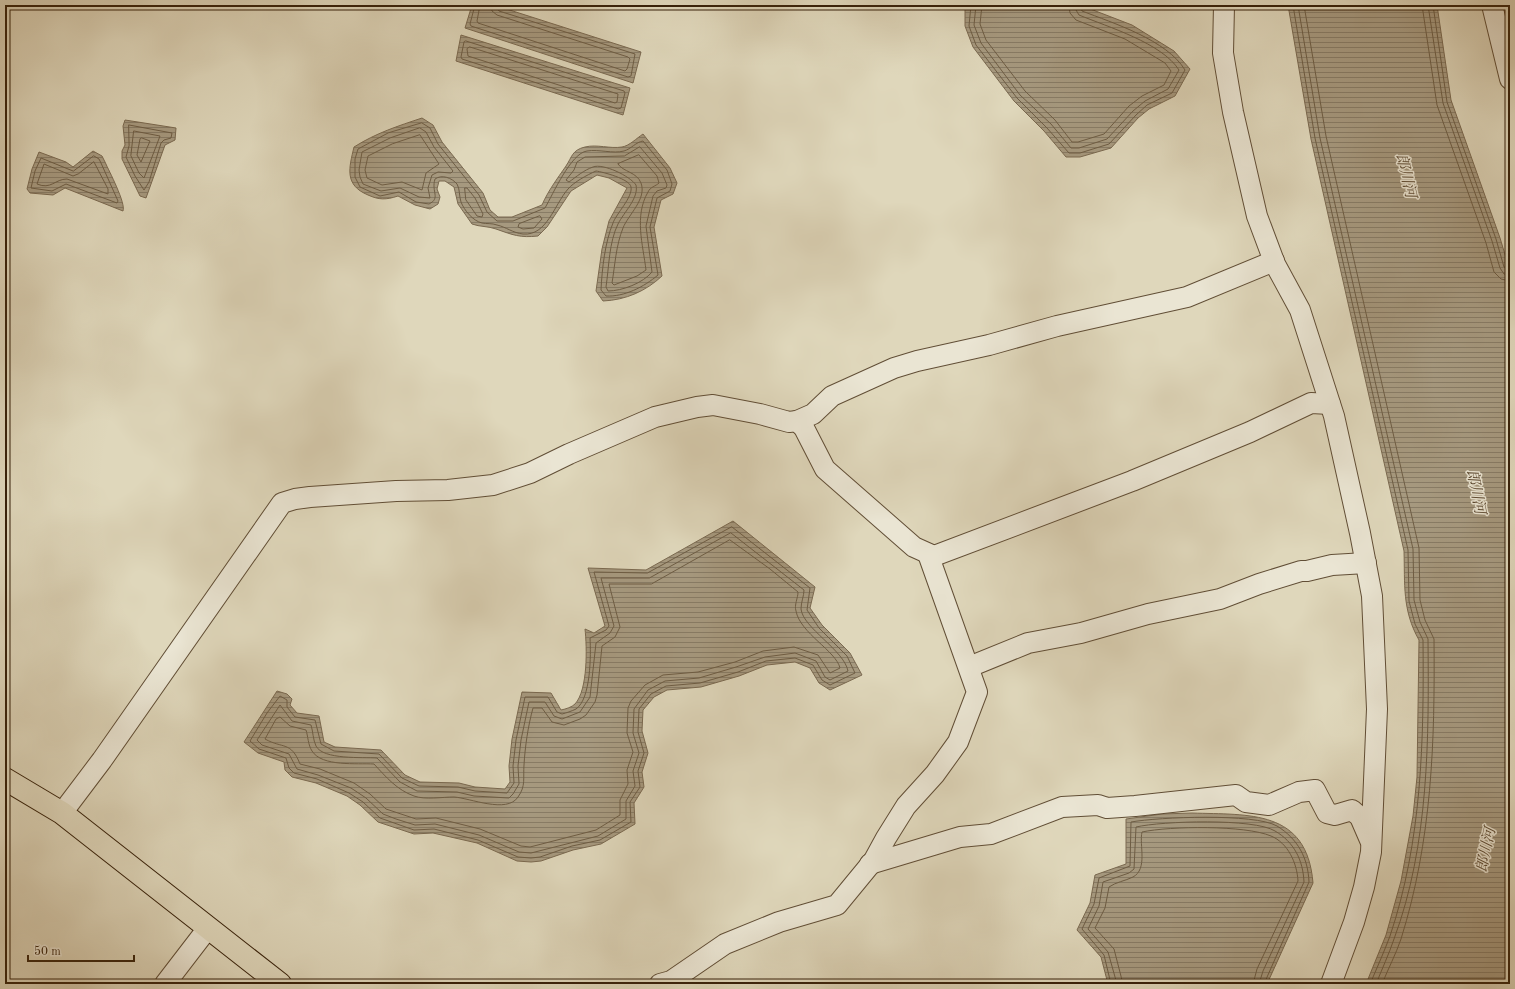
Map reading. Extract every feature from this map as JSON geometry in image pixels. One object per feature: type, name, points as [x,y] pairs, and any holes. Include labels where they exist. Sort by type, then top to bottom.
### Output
[{"type":"main road","points":[[5,779],[62,813],[280,984]]},
{"type":"street","points":[[1224,5],[1223,53],[1233,112],[1257,216],[1274,261],[1300,310],[1330,404],[1372,596],[1377,709],[1371,843],[1364,887],[1354,922],[1331,984]]},
{"type":"street","points":[[1492,5],[1510,79]]},
{"type":"street","points":[[62,813],[102,760],[282,503],[302,498],[396,491],[448,490],[493,485],[530,473],[569,454],[654,417],[697,407],[713,405],[760,414],[789,422],[797,422],[813,414],[832,396],[900,366],[1057,326],[1187,297],[1274,261]]},
{"type":"street","points":[[797,422],[804,428],[824,469],[914,547],[934,556],[1132,481],[1250,432],[1311,403],[1330,404]]},
{"type":"street","points":[[660,984],[671,981],[725,944],[779,922],[837,905],[870,864],[906,806],[935,774],[958,742],[978,692],[928,554]]},
{"type":"street","points":[[969,667],[1028,643],[1081,633],[1148,614],[1220,599],[1301,570],[1307,571],[1332,565],[1366,563]]},
{"type":"street","points":[[870,864],[960,837],[991,834],[1062,807],[1098,805],[1107,808],[1123,807],[1236,795],[1241,801],[1269,805],[1299,792],[1315,790],[1328,813],[1335,815],[1352,810],[1360,817],[1371,843]]},
{"type":"street","points":[[165,984],[208,928]]},
{"type":"water","points":[[472,5],[494,5],[641,52],[633,83],[465,28]]},
{"type":"water","points":[[969,5],[1080,5],[1132,25],[1174,51],[1190,69],[1175,96],[1149,109],[1138,118],[1111,148],[1080,157],[1066,157],[1044,131],[1014,101],[973,47],[965,26],[965,8]]},
{"type":"water","name":"郎川河","points":[[1288,5],[1437,5],[1451,100],[1500,238],[1510,271],[1510,984],[1366,984],[1386,935],[1401,881],[1413,816],[1417,777],[1419,640],[1407,607],[1404,551],[1311,139]]},
{"type":"water","points":[[461,35],[630,88],[623,115],[456,61]]},
{"type":"water","points":[[422,118],[433,125],[442,142],[483,193],[490,210],[498,217],[512,217],[542,205],[553,185],[577,150],[590,146],[622,147],[630,144],[643,134],[670,168],[677,183],[673,194],[661,200],[654,227],[662,276],[635,294],[620,299],[603,301],[596,291],[602,249],[609,221],[627,188],[609,178],[597,175],[571,191],[547,227],[538,236],[532,237],[517,236],[493,228],[472,224],[458,204],[454,187],[445,181],[439,181],[437,189],[440,197],[438,204],[430,209],[415,205],[398,196],[379,199],[360,191],[355,186],[350,175],[354,147],[379,134]]},
{"type":"water","points":[[125,120],[176,128],[175,140],[165,145],[146,198],[140,196],[122,159],[122,151],[125,145],[123,126]]},
{"type":"water","points":[[93,151],[102,156],[105,162],[120,194],[123,211],[65,188],[53,195],[30,193],[27,189],[32,169],[39,152],[66,162],[73,167]]},
{"type":"water","points":[[733,521],[815,587],[810,608],[822,625],[850,653],[862,675],[830,690],[819,683],[810,668],[795,662],[767,665],[739,676],[701,687],[667,690],[654,697],[643,710],[642,731],[648,753],[642,772],[644,787],[634,803],[635,824],[601,844],[573,850],[541,861],[531,862],[517,861],[477,843],[433,833],[414,834],[378,822],[360,805],[347,796],[316,783],[292,777],[285,770],[284,762],[258,753],[244,742],[277,691],[287,694],[292,699],[290,705],[297,713],[319,716],[324,742],[335,747],[381,750],[405,775],[420,782],[459,783],[475,787],[505,789],[510,782],[509,766],[512,739],[522,692],[551,693],[561,710],[574,705],[579,697],[586,668],[585,629],[594,633],[605,626],[588,568],[646,570]]},
{"type":"water","points":[[1162,814],[1234,814],[1272,821],[1287,829],[1300,841],[1308,859],[1313,883],[1267,984],[1108,984],[1101,957],[1077,930],[1090,903],[1095,875],[1126,864],[1126,819]]}]
